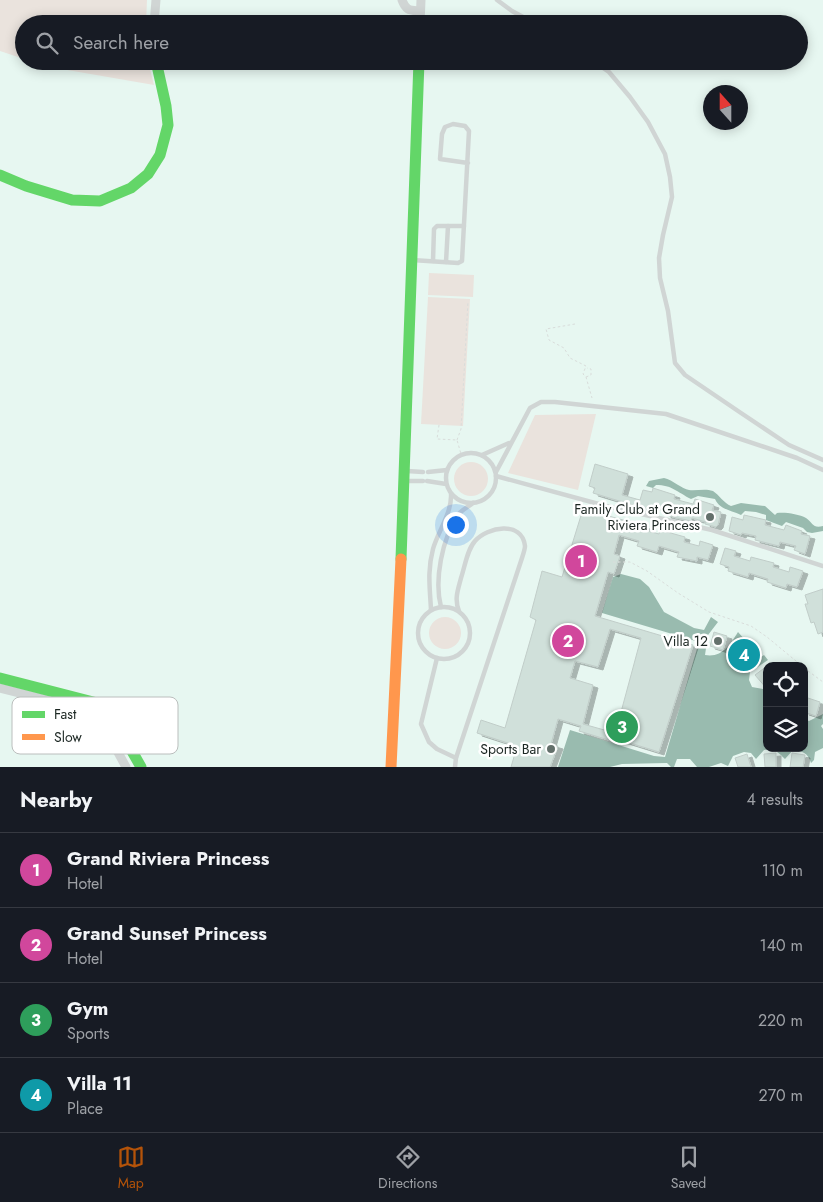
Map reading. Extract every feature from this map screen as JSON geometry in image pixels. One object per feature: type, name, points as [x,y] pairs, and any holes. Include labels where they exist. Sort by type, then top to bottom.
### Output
[{"type":"street","points":[[155,15],[156,0]]},
{"type":"street","points":[[402,0],[405,8],[420,12],[421,0]]},
{"type":"street","points":[[0,176],[72,200],[100,201],[131,188],[148,174],[160,155],[168,125],[158,70]]},
{"type":"street","points":[[391,767],[405,476],[419,70]]},
{"type":"street","points":[[0,678],[74,697]]},
{"type":"street","points":[[0,688],[36,697]]},
{"type":"street","points":[[118,754],[125,767],[139,763]]},
{"type":"lane","points":[[496,0],[519,15]]},
{"type":"lane","points":[[606,70],[630,97],[648,122],[665,154],[672,197],[659,258],[660,278],[668,311],[675,363],[685,375],[741,414],[789,444],[823,460]]},
{"type":"lane","points":[[412,260],[458,263],[462,261],[464,226],[468,164],[470,131],[465,126],[453,124],[445,127],[442,134],[440,160],[468,164]]},
{"type":"lane","points":[[433,262],[434,229],[437,226],[464,226]]},
{"type":"lane","points":[[446,262],[448,226]]},
{"type":"lane","points":[[496,474],[510,442],[530,408],[541,402],[666,414],[797,458],[823,470]]},
{"type":"lane","points":[[482,455],[510,442]]},
{"type":"lane","points":[[431,610],[429,587],[432,550],[452,503],[451,494],[446,484],[447,470],[450,463],[461,454],[471,452],[482,455],[491,462],[496,474],[496,481],[492,491],[486,498],[473,503],[459,514],[451,528],[439,565],[438,594],[441,607]]},
{"type":"lane","points":[[405,476],[447,470]]},
{"type":"lane","points":[[496,474],[606,506],[712,530],[823,566]]},
{"type":"lane","points":[[405,476],[446,484]]},
{"type":"lane","points":[[451,494],[464,503],[473,503]]},
{"type":"lane","points":[[455,767],[456,758],[522,558],[525,546],[515,531],[504,528],[494,529],[483,534],[474,542],[468,553],[455,602],[458,611]]},
{"type":"lane","points":[[441,607],[458,611],[466,619],[470,627],[468,645],[458,655],[450,658],[437,658],[426,652],[421,645],[418,633],[424,616],[431,610],[441,607]]},
{"type":"lane","points":[[437,658],[421,724],[429,742],[437,749],[456,758]]},
{"type":"path","points":[[461,454],[457,440],[461,429],[468,301]]},
{"type":"path","points":[[575,324],[546,329],[549,340],[564,348],[570,358],[586,366],[585,368],[591,369],[591,375],[586,377]]},
{"type":"path","points":[[585,368],[582,374],[586,377],[594,406]]},
{"type":"path","points":[[439,425],[437,439],[457,440]]},
{"type":"path","points":[[613,562],[630,562],[648,571],[663,584],[709,612],[751,626],[797,662]]},
{"type":"path","points":[[808,671],[823,682]]},
{"type":"shaded area","points":[[0,0],[147,0],[146,15],[15,15],[15,56],[0,51]]},
{"type":"shaded area","points":[[67,70],[150,70],[154,85]]},
{"type":"shaded area","points":[[429,273],[474,275],[473,297],[428,295]]},
{"type":"shaded area","points":[[428,297],[470,299],[463,426],[421,424]]},
{"type":"shaded area","points":[[596,414],[578,490],[508,473],[535,415]]},
{"type":"shaded area","points":[[471,462],[483,467],[488,479],[483,491],[471,496],[459,491],[454,479],[459,467]]},
{"type":"shaded area","points":[[664,478],[689,490],[713,491],[731,506],[741,503],[765,506],[775,515],[777,513],[784,513],[800,515],[815,526],[823,526],[823,531],[807,532],[803,528],[786,522],[782,526],[766,520],[766,515],[745,511],[741,515],[726,509],[717,503],[715,499],[698,496],[691,499],[666,486],[656,485],[653,488],[646,486],[649,481]]},
{"type":"shaded area","points":[[621,574],[640,579],[649,587],[664,612],[694,628],[704,630],[711,617],[718,622],[708,635],[705,655],[716,654],[725,650],[738,632],[746,641],[729,657],[740,669],[764,655],[768,660],[750,672],[749,680],[752,687],[763,689],[763,751],[756,759],[751,753],[744,752],[733,756],[728,766],[721,763],[709,767],[697,767],[690,759],[677,759],[674,767],[667,763],[622,764],[610,767],[558,767],[570,730],[654,756],[665,757],[699,642],[602,613],[613,577]]},
{"type":"shaded area","points":[[445,617],[451,618],[456,622],[460,627],[460,639],[456,644],[451,648],[445,649],[439,648],[434,644],[430,639],[429,633],[430,627],[434,622],[439,618]]},
{"type":"shaded area","points":[[823,714],[823,724],[821,726],[823,729],[823,748],[815,752],[814,760],[811,763],[802,752],[808,752],[808,721]]},
{"type":"shaded area","points":[[777,752],[791,752],[785,759]]},
{"type":"building","points":[[595,464],[628,474],[622,495],[640,500],[643,490],[652,492],[653,488],[675,495],[674,499],[693,504],[695,499],[714,505],[712,510],[721,512],[718,525],[716,527],[692,518],[691,521],[666,515],[667,510],[652,506],[650,512],[593,493],[595,488],[589,486]]},
{"type":"building","points":[[583,509],[645,526],[644,530],[659,534],[660,530],[685,537],[684,542],[699,546],[700,541],[713,545],[708,560],[697,557],[697,561],[677,557],[679,552],[659,546],[657,552],[637,546],[639,541],[619,535],[614,554],[620,556],[614,574],[608,572],[595,616],[693,645],[659,752],[614,738],[641,638],[610,629],[598,667],[575,661],[570,678],[593,685],[583,724],[615,733],[612,741],[579,731],[581,726],[558,719],[551,744],[558,746],[550,767],[511,767],[516,750],[509,748],[511,744],[477,733],[481,720],[505,728],[536,620],[530,617],[542,571],[562,577]]},
{"type":"building","points":[[744,515],[766,520],[765,525],[784,530],[786,525],[802,531],[801,534],[810,536],[805,554],[794,550],[796,546],[780,542],[779,546],[755,540],[756,536],[742,533],[741,535],[729,531],[732,517],[743,520]]},
{"type":"building","points":[[725,548],[736,551],[734,556],[750,561],[751,557],[774,563],[773,567],[789,572],[790,567],[803,571],[797,587],[787,584],[786,588],[767,582],[768,579],[749,573],[748,577],[728,571],[729,567],[720,564]]},
{"type":"building","points":[[823,589],[823,632],[818,634],[814,622],[811,623],[805,604],[808,604],[805,595]]},
{"type":"building","name":"Villa 12","points":[[714,632],[727,636],[723,650],[710,646]]},
{"type":"building","points":[[743,646],[754,656],[745,665],[735,655]]},
{"type":"building","points":[[763,669],[763,684],[755,675]]},
{"type":"building","points":[[808,698],[820,702],[816,716],[808,713]]},
{"type":"building","points":[[776,753],[776,767],[765,767],[764,754]]},
{"type":"building","points":[[792,753],[805,755],[803,767],[790,767]]},
{"type":"building","points":[[747,754],[751,767],[738,767],[735,758]]},
{"type":"traffic: fast","points":[[0,175],[26,186],[72,200],[100,201],[131,188],[148,174],[160,155],[168,125],[158,70]]},
{"type":"traffic: fast","points":[[401,559],[419,70]]},
{"type":"traffic: fast","points":[[0,678],[74,697]]},
{"type":"traffic: fast","points":[[134,754],[141,767]]},
{"type":"traffic: slow","points":[[391,767],[401,559]]},
{"type":"place","name":"Family Club at Grand Riviera Princess","points":[[710,517]]},
{"type":"place","name":"Grand Riviera Princess","points":[[581,561]]},
{"type":"place","name":"Grand Sunset Princess","points":[[568,641]]},
{"type":"place","name":"Villa 12","points":[[718,641]]},
{"type":"place","name":"Villa 11","points":[[744,655]]},
{"type":"place","name":"Gym","points":[[622,727]]},
{"type":"place","name":"Sports Bar","points":[[551,749]]}]
